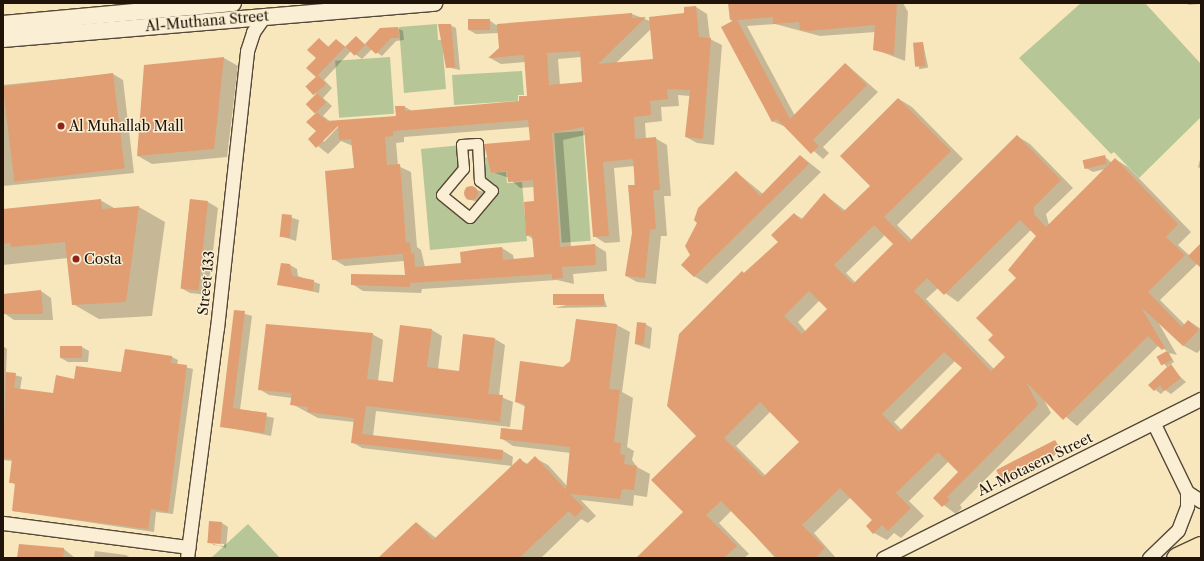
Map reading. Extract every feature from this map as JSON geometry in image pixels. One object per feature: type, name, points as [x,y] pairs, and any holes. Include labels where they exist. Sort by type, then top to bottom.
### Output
[{"type":"main road","points":[[1177,558],[1201,547]]},
{"type":"street","name":"Al-Muthana Street","points":[[3,24],[233,3]]},
{"type":"street","name":"Al-Muthana Street","points":[[3,39],[264,16],[435,3]]},
{"type":"street","name":"Street 133","points":[[187,553],[249,41],[264,16]]},
{"type":"street","points":[[478,144],[480,181],[493,191],[470,218],[442,195],[464,169],[462,145],[478,144]]},
{"type":"street","name":"Al-Motasem Street","points":[[883,558],[1154,424],[1201,399]]},
{"type":"street","points":[[1154,424],[1187,492],[1201,501]]},
{"type":"street","points":[[1149,558],[1181,526],[1187,492]]},
{"type":"street","points":[[3,523],[187,553]]},
{"type":"green space","points":[[1081,3],[1145,3],[1201,64],[1201,117],[1139,178],[1114,152],[1111,154],[1019,58]]},
{"type":"green space","points":[[437,24],[438,40],[442,40],[446,89],[404,93],[399,27]]},
{"type":"green space","points":[[390,57],[394,114],[339,118],[335,61]]},
{"type":"green space","points":[[522,71],[524,95],[518,95],[518,101],[454,105],[452,75]]},
{"type":"green space","points":[[583,131],[591,241],[562,243],[554,133]]},
{"type":"green space","points":[[462,145],[464,169],[442,195],[470,218],[493,191],[480,181],[479,158],[489,157],[491,173],[506,172],[507,183],[522,182],[527,241],[430,250],[421,149]]},
{"type":"green space","points":[[248,524],[280,558],[211,558]]},
{"type":"building","points":[[728,3],[897,4],[894,55],[873,50],[875,25],[808,31],[800,30],[799,22],[773,24],[773,17],[737,20],[790,119],[845,63],[867,85],[813,140],[819,146],[811,154],[777,119],[772,122],[721,27],[734,20],[730,20]]},
{"type":"building","points":[[696,6],[699,37],[711,38],[703,139],[685,137],[690,90],[667,89],[668,99],[650,101],[651,115],[634,117],[635,139],[656,137],[660,190],[653,190],[656,229],[650,230],[645,278],[625,276],[632,233],[628,185],[635,185],[633,159],[603,162],[609,236],[593,237],[584,127],[552,133],[560,247],[595,244],[596,265],[562,267],[563,278],[552,279],[552,274],[410,283],[410,287],[351,285],[351,274],[405,275],[403,254],[414,253],[415,267],[461,263],[460,252],[502,247],[503,260],[534,257],[532,235],[526,236],[524,202],[534,201],[533,180],[508,182],[507,171],[491,173],[484,144],[530,140],[528,120],[393,131],[393,136],[385,137],[387,165],[400,164],[406,243],[410,242],[411,253],[332,260],[325,171],[354,168],[351,139],[339,140],[338,126],[316,148],[308,139],[316,131],[306,122],[317,112],[327,121],[396,116],[395,106],[405,106],[405,111],[519,101],[519,96],[527,96],[524,55],[488,58],[499,48],[497,24],[632,13],[632,18],[646,17],[598,64],[653,59],[649,17],[684,13],[684,7]],"holes":[[[580,51],[582,82],[549,85],[547,53]]]},
{"type":"building","points":[[468,19],[490,19],[490,30],[468,30]]},
{"type":"building","points":[[438,24],[451,24],[455,67],[446,68]]},
{"type":"building","points":[[398,27],[399,38],[391,38],[376,54],[365,44],[380,28]]},
{"type":"building","points":[[356,36],[365,45],[355,56],[345,47]]},
{"type":"building","points":[[319,38],[328,47],[336,39],[345,47],[316,77],[306,68],[316,58],[307,50]]},
{"type":"building","points":[[923,42],[925,66],[915,67],[913,43]]},
{"type":"building","points":[[224,57],[214,149],[137,156],[144,65]]},
{"type":"building","name":"Al Muhallab Mall","points":[[113,73],[125,168],[15,182],[3,87]]},
{"type":"building","points":[[318,75],[326,84],[313,95],[305,86]]},
{"type":"building","points":[[317,93],[326,102],[315,114],[306,104]]},
{"type":"building","points":[[898,98],[951,151],[884,217],[909,242],[1017,135],[1061,180],[1034,207],[1034,214],[1046,227],[1115,158],[1178,224],[1166,237],[1185,255],[1148,292],[1182,327],[1188,320],[1199,330],[1183,346],[1141,307],[1165,348],[1162,350],[1148,336],[1063,420],[1026,382],[1038,405],[947,497],[950,500],[942,507],[933,498],[958,472],[938,452],[896,493],[911,508],[888,531],[882,525],[873,534],[866,526],[872,520],[840,488],[802,525],[825,548],[816,558],[777,558],[721,501],[706,515],[737,546],[724,558],[636,558],[683,512],[651,480],[696,436],[667,406],[679,334],[742,271],[744,273],[778,242],[771,235],[794,213],[801,220],[824,193],[843,212],[870,186],[840,156]],"holes":[[[1020,220],[1036,236],[1008,270],[1016,278],[976,318],[993,335],[988,340],[1005,357],[991,371],[914,291],[927,278],[944,295]],[[874,225],[893,244],[853,284],[834,265]],[[809,291],[827,309],[802,334],[784,316]],[[944,352],[962,368],[899,432],[882,414]],[[760,402],[799,442],[763,477],[724,438]]]},
{"type":"building","points":[[800,155],[809,164],[694,277],[681,265],[690,255],[685,246],[697,223],[694,220],[698,208],[736,171],[760,196]]},
{"type":"building","points":[[1105,155],[1107,164],[1085,169],[1083,160]]},
{"type":"building","points":[[468,186],[474,186],[478,190],[478,196],[474,200],[468,200],[464,196],[464,190]]},
{"type":"building","points":[[101,199],[102,209],[139,206],[126,302],[72,305],[65,242],[11,247],[10,243],[3,244],[3,209]]},
{"type":"building","points":[[190,199],[208,201],[198,290],[181,289]]},
{"type":"building","points":[[282,214],[292,215],[290,238],[280,237]]},
{"type":"building","points":[[1201,243],[1201,268],[1188,256]]},
{"type":"building","points":[[281,263],[290,264],[292,276],[314,280],[313,291],[277,285]]},
{"type":"building","points":[[41,290],[43,314],[3,314],[3,294]]},
{"type":"building","points":[[553,294],[604,294],[604,305],[553,305]]},
{"type":"building","points":[[234,310],[245,311],[233,408],[267,413],[264,433],[220,427]]},
{"type":"building","points":[[576,319],[617,324],[609,389],[620,390],[614,442],[621,443],[620,454],[625,455],[624,464],[637,466],[634,490],[622,489],[620,499],[570,494],[584,508],[575,517],[569,511],[519,558],[378,558],[416,522],[433,540],[520,458],[526,465],[535,456],[566,490],[570,447],[500,439],[501,428],[522,430],[525,404],[515,402],[520,361],[563,367],[570,361]]},
{"type":"building","points":[[637,322],[646,323],[644,345],[635,344]]},
{"type":"building","points":[[266,324],[373,333],[367,379],[393,382],[400,325],[432,329],[427,367],[459,371],[463,334],[495,338],[488,394],[503,395],[500,422],[366,406],[362,434],[503,450],[502,460],[351,443],[354,418],[307,412],[308,407],[290,405],[292,393],[258,390]]},
{"type":"building","points":[[60,346],[82,346],[82,358],[60,358]]},
{"type":"building","points":[[125,349],[172,356],[171,363],[187,365],[168,512],[151,509],[148,529],[12,511],[15,483],[9,483],[12,459],[3,458],[6,372],[16,373],[14,388],[53,393],[56,375],[74,379],[76,366],[121,372]]},
{"type":"building","points":[[1167,351],[1172,360],[1161,366],[1157,357]]},
{"type":"building","points":[[1171,364],[1181,378],[1164,391],[1160,385],[1154,391],[1148,385]]},
{"type":"building","points":[[1055,440],[1060,450],[1001,480],[996,470]]},
{"type":"building","points":[[209,521],[222,522],[220,544],[207,543]]},
{"type":"building","points":[[19,544],[64,548],[63,558],[17,558]]},
{"type":"place","name":"Al Muhallab Mall","points":[[61,126]]},
{"type":"place","name":"Costa","points":[[76,259]]}]
